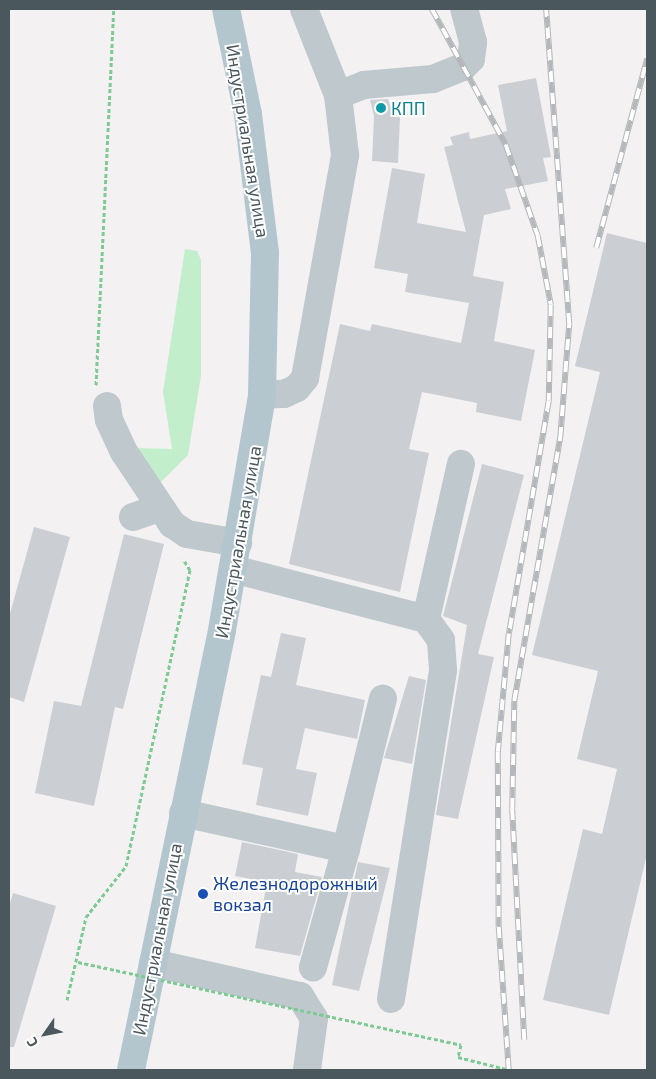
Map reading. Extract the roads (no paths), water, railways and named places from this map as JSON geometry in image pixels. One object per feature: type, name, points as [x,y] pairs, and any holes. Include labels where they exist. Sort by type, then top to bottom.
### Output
[{"type":"main road","name":"Индустриальная улица","points":[[131,1070],[233,570],[262,395],[265,253],[248,114],[226,9]]},
{"type":"lane","points":[[262,395],[297,388],[310,359],[345,154],[338,95],[304,9]]},
{"type":"lane","points":[[338,95],[364,86],[433,79],[463,67],[471,60],[473,42],[464,9]]},
{"type":"lane","points":[[107,406],[108,420],[124,452],[159,508],[187,534],[238,543]]},
{"type":"lane","points":[[426,619],[461,464]]},
{"type":"lane","points":[[133,517],[159,508]]},
{"type":"lane","points":[[233,570],[426,619],[441,640],[443,670],[391,999]]},
{"type":"lane","points":[[313,967],[346,849],[383,698]]},
{"type":"lane","points":[[183,813],[346,849]]},
{"type":"lane","points":[[153,963],[300,996],[314,1018],[307,1070]]},
{"type":"railway","points":[[432,9],[506,145],[538,236],[551,305],[549,401],[509,634],[498,752],[499,927],[509,1070]]},
{"type":"railway","points":[[524,1040],[512,809],[514,701],[560,438],[569,324],[546,9]]},
{"type":"railway","points":[[596,248],[647,59]]},
{"type":"place","name":"КПП","points":[[381,108]]},
{"type":"place","name":"Железнодорожный вокзал","points":[[203,894]]}]
